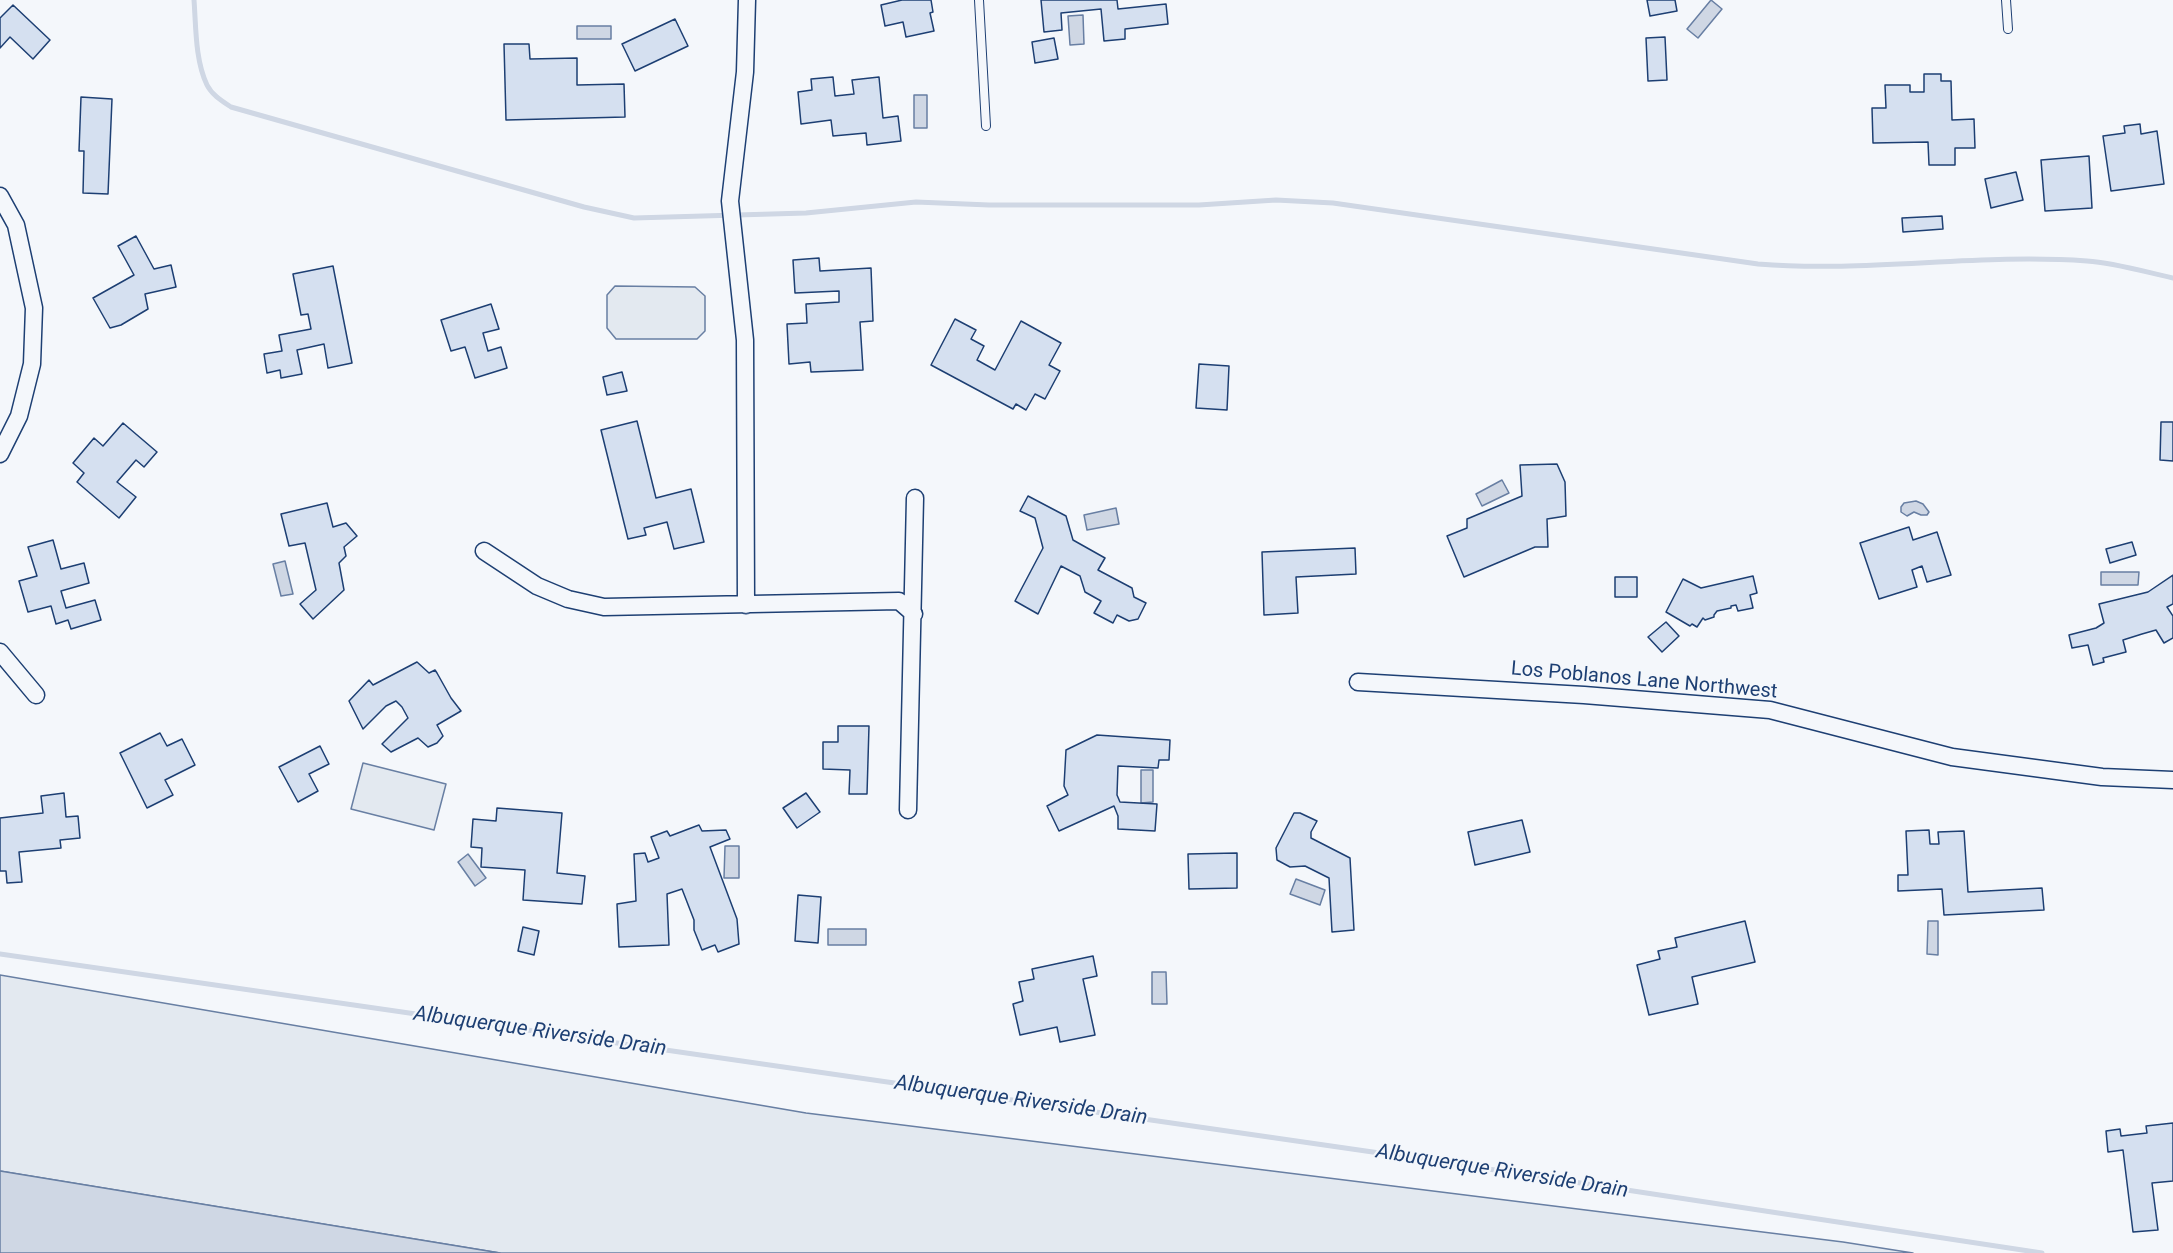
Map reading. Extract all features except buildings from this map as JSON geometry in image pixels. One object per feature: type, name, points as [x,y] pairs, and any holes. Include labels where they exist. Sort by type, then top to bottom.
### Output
[{"type":"street","points":[[746,605],[745,340],[730,201],[744,84],[747,0]]},
{"type":"street","points":[[0,196],[16,225],[34,308],[32,364],[19,416],[0,454]]},
{"type":"street","points":[[908,810],[915,498]]},
{"type":"street","points":[[484,551],[537,586],[568,599],[604,607],[899,601],[914,614]]},
{"type":"street","points":[[0,652],[36,695]]},
{"type":"street","name":"Los Poblanos Lane Northwest","points":[[1358,682],[1584,695],[1770,710],[1952,757],[2102,777],[2173,780]]},
{"type":"lane","points":[[979,0],[986,126]]},
{"type":"lane","points":[[2006,0],[2008,29]]},
{"type":"shaded area","points":[[1711,0],[1722,9],[1698,38],[1687,29]]},
{"type":"shaded area","points":[[1083,15],[1084,44],[1070,45],[1068,16]]},
{"type":"shaded area","points":[[577,26],[611,26],[611,39],[577,39]]},
{"type":"shaded area","points":[[914,95],[927,95],[927,128],[914,128]]},
{"type":"shaded area","points":[[615,286],[695,287],[705,296],[705,331],[697,339],[616,339],[607,328],[607,295]]},
{"type":"shaded area","points":[[1502,480],[1509,493],[1482,506],[1476,494]]},
{"type":"shaded area","points":[[1916,501],[1923,504],[1929,512],[1927,515],[1914,512],[1907,516],[1901,512],[1904,503]]},
{"type":"shaded area","points":[[1116,508],[1119,524],[1087,530],[1084,515]]},
{"type":"shaded area","points":[[285,561],[293,594],[281,596],[273,564]]},
{"type":"shaded area","points":[[2101,572],[2139,572],[2138,585],[2101,585]]},
{"type":"shaded area","points":[[363,763],[446,784],[434,830],[351,809]]},
{"type":"shaded area","points":[[1141,770],[1153,770],[1153,802],[1141,803]]},
{"type":"shaded area","points":[[725,846],[739,846],[739,878],[724,878]]},
{"type":"shaded area","points":[[468,854],[486,878],[475,886],[458,862]]},
{"type":"shaded area","points":[[1296,879],[1325,890],[1320,905],[1290,894]]},
{"type":"shaded area","points":[[1928,921],[1938,921],[1938,955],[1927,954]]},
{"type":"shaded area","points":[[828,929],[866,929],[866,945],[828,945]]},
{"type":"shaded area","points":[[1152,972],[1166,972],[1167,1004],[1152,1004]]},
{"type":"shaded area","points":[[0,975],[806,1113],[1843,1242],[1913,1253],[500,1253],[0,1171]]},
{"type":"shaded area","points":[[0,1171],[500,1253],[0,1253]]},
{"type":"waterway","points":[[194,0],[197,43],[203,75],[212,92],[231,107],[584,207],[634,218],[806,213],[916,202],[989,205],[1199,205],[1276,200],[1333,203],[1758,264],[1840,266],[2046,259],[2109,264],[2173,278]]},
{"type":"waterway","name":"Albuquerque Riverside Drain","points":[[0,954],[1442,1162],[2042,1253]]}]
